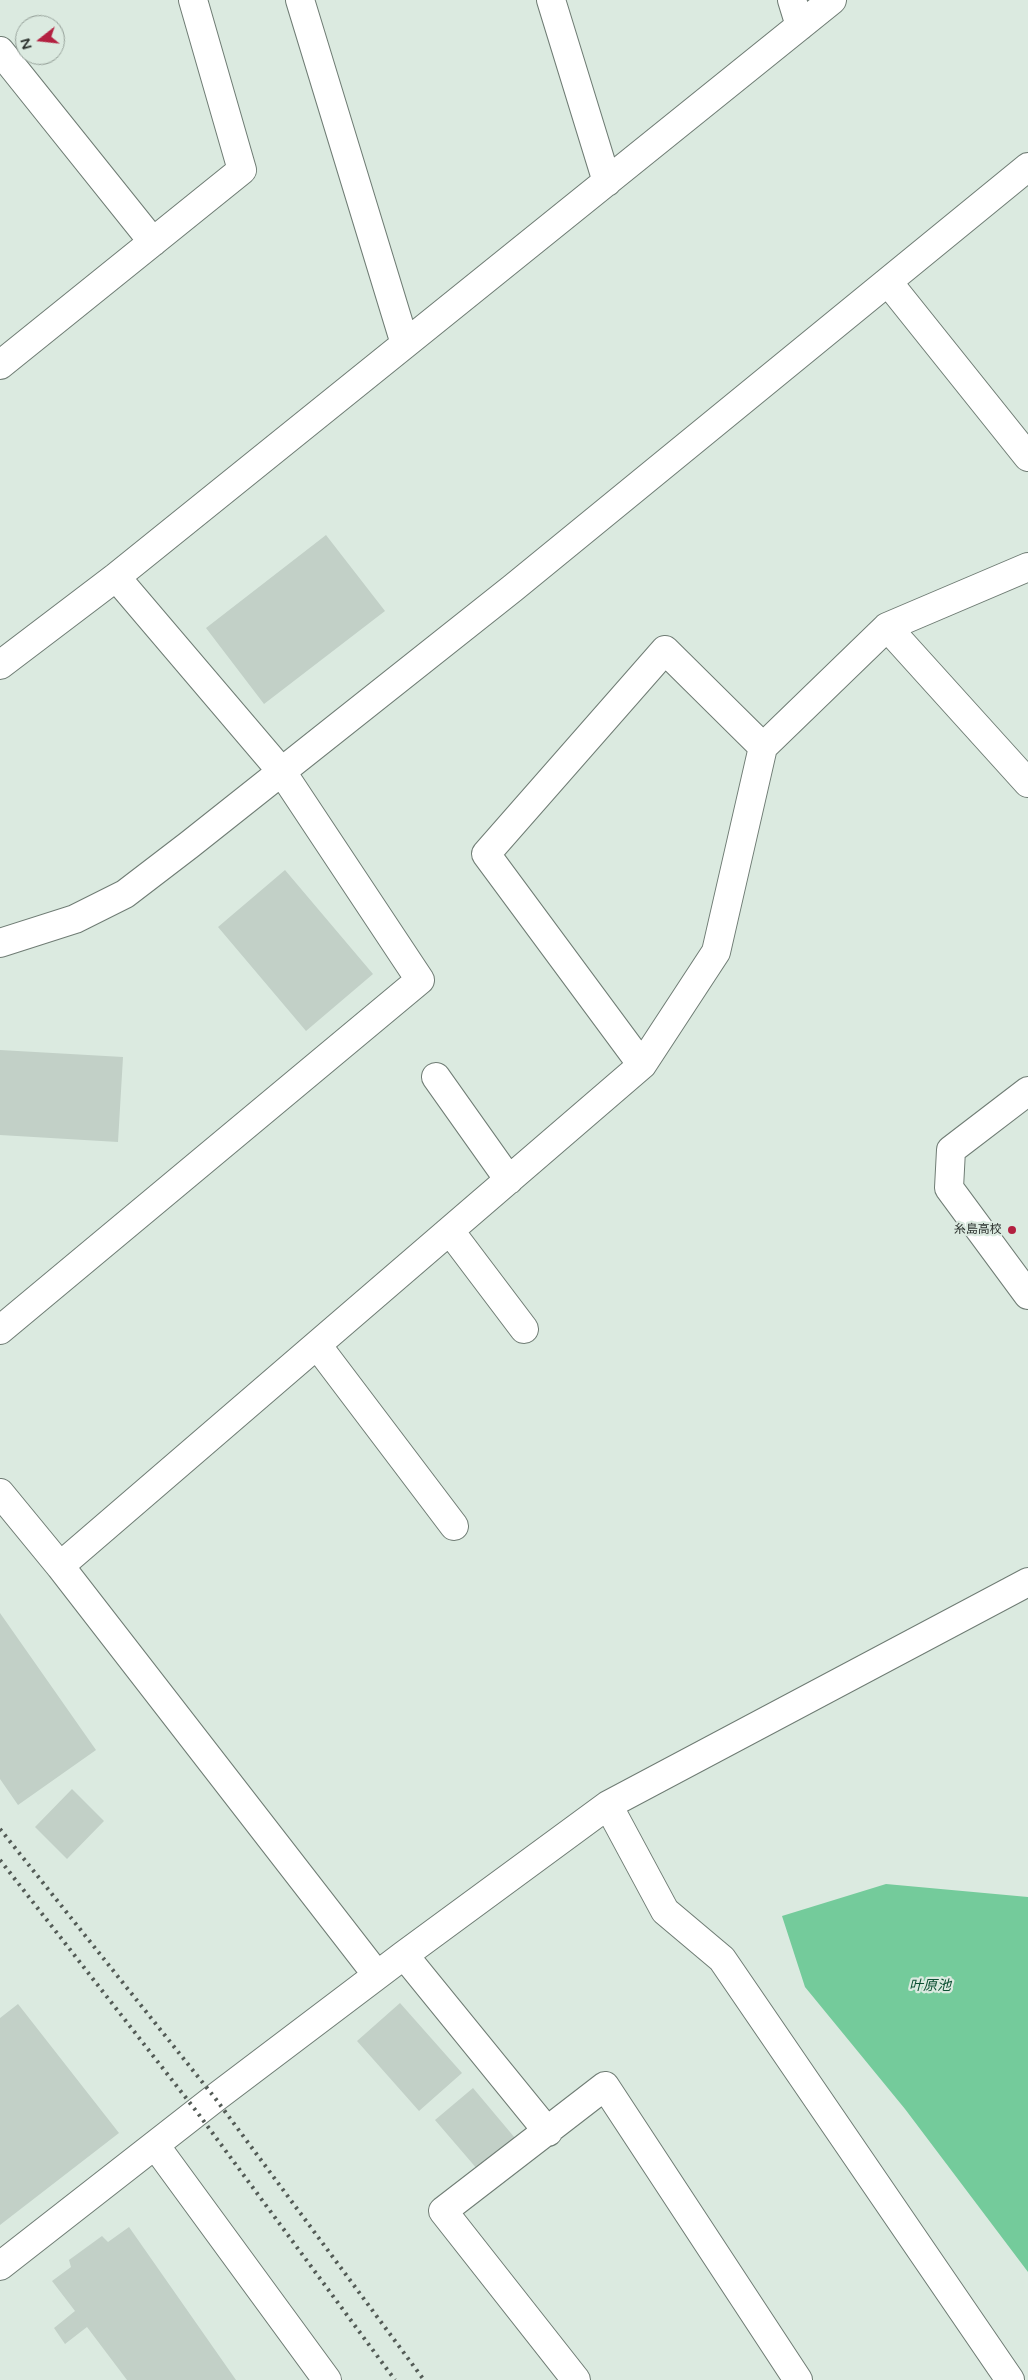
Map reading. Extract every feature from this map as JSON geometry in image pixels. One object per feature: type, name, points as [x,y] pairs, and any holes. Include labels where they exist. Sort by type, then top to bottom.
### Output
[{"type":"street","points":[[0,365],[242,170],[193,0]]},
{"type":"street","points":[[300,0],[405,344]]},
{"type":"street","points":[[551,0],[607,182]]},
{"type":"street","points":[[792,0],[800,26]]},
{"type":"street","points":[[0,665],[116,577],[832,0]]},
{"type":"street","points":[[0,51],[152,242]]},
{"type":"street","points":[[0,942],[75,919],[125,894],[513,588],[1028,167]]},
{"type":"street","points":[[888,282],[1028,457]]},
{"type":"street","points":[[60,1566],[642,1065],[716,952],[763,747],[887,627],[1028,567]]},
{"type":"street","points":[[0,1330],[420,980],[282,772],[116,577]]},
{"type":"street","points":[[887,627],[1028,783]]},
{"type":"street","points":[[642,1065],[486,854],[665,650],[763,747]]},
{"type":"street","points":[[436,1077],[509,1180]]},
{"type":"street","points":[[1028,1091],[950,1150],[949,1188],[1028,1296]]},
{"type":"street","points":[[450,1231],[524,1329]]},
{"type":"street","points":[[317,1345],[454,1526]]},
{"type":"street","points":[[0,1493],[60,1566],[377,1976]]},
{"type":"street","points":[[0,2266],[404,1955],[608,1805],[1028,1582]]},
{"type":"street","points":[[608,1805],[665,1911],[722,1959],[1010,2380]]},
{"type":"street","points":[[404,1955],[548,2132]]},
{"type":"street","points":[[576,2380],[443,2211],[548,2132],[605,2086],[798,2380]]},
{"type":"street","points":[[155,2145],[327,2380]]},
{"type":"water","name":"叶原池","points":[[886,1884],[1028,1897],[1028,2272],[905,2109],[805,1987],[782,1916]]},
{"type":"building","points":[[326,535],[385,611],[264,704],[206,628]]},
{"type":"building","points":[[285,870],[373,974],[306,1031],[218,927]]},
{"type":"building","points":[[0,1050],[123,1057],[118,1142],[0,1135]]},
{"type":"building","points":[[0,1613],[96,1750],[18,1805],[0,1779]]},
{"type":"building","points":[[72,1789],[104,1821],[67,1859],[35,1827]]},
{"type":"building","points":[[400,2003],[462,2073],[419,2111],[357,2041]]},
{"type":"building","points":[[18,2004],[119,2133],[0,2225],[0,2018]]},
{"type":"building","points":[[473,2088],[515,2138],[478,2170],[435,2120]]},
{"type":"building","points":[[129,2227],[236,2380],[127,2380],[87,2327],[65,2344],[54,2328],[75,2311],[52,2281],[71,2267],[69,2260],[102,2236],[108,2242]]},
{"type":"railway","points":[[0,1829],[215,2098],[424,2380]]},
{"type":"railway","points":[[0,1860],[197,2112],[395,2380]]},
{"type":"place","name":"糸島高校","points":[[1012,1230]]}]
